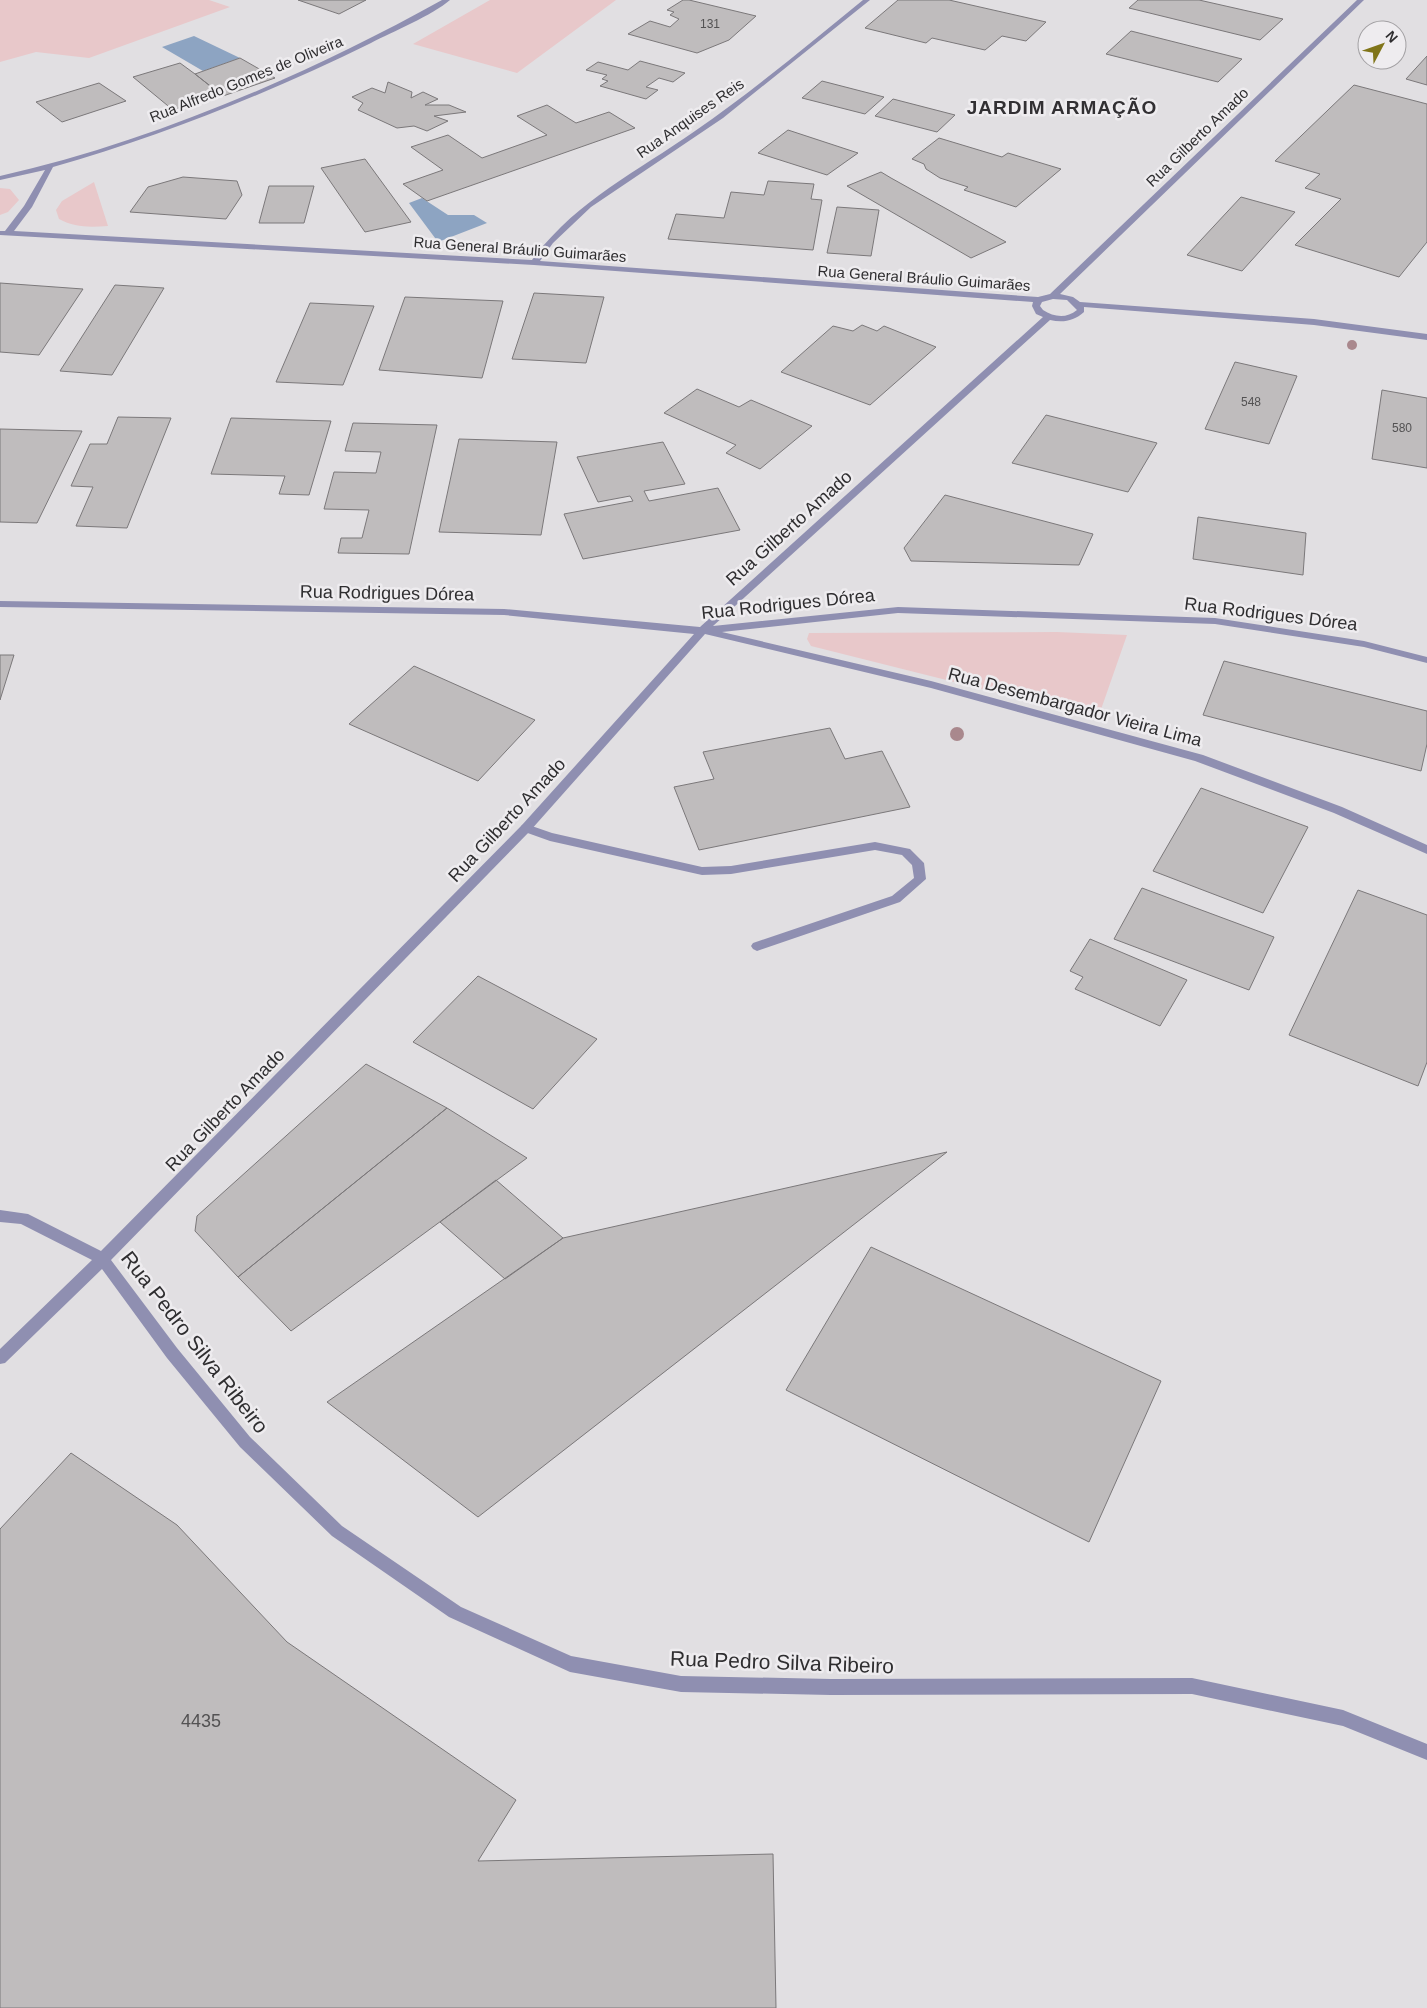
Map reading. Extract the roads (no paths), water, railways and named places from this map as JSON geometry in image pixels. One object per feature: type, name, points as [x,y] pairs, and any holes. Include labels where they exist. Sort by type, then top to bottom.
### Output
[{"type":"street","name":"Rua Alfredo Gomes de Oliveira","points":[[0,178],[50,168],[165,128],[308,71],[389,32],[447,0]]},
{"type":"street","name":"Rua Anquises Reis","points":[[534,263],[559,230],[582,210],[707,126],[867,0]]},
{"type":"street","name":"Rua Gilberto Amado","points":[[1053,296],[1362,0]]},
{"type":"street","points":[[4,233],[28,207],[50,168]]},
{"type":"street","name":"Rua General Bráulio Guimarães","points":[[4,233],[534,263],[1038,300],[1053,296]]},
{"type":"street","points":[[1053,296],[1064,296],[1079,304],[1314,322],[1427,337]]},
{"type":"street","points":[[1038,300],[1036,306],[1040,312],[1048,317],[1070,318],[1081,310],[1079,304]]},
{"type":"street","name":"Rua Gilberto Amado","points":[[0,1358],[103,1259],[526,828],[702,631],[1048,317]]},
{"type":"street","name":"Rua Rodrigues Dórea","points":[[0,604],[504,612],[702,631],[898,610],[1215,621],[1364,644],[1427,660]]},
{"type":"street","name":"Rua Desembargador Vieira Lima","points":[[702,631],[931,685],[1199,758],[1338,810],[1427,850]]},
{"type":"street","points":[[526,828],[550,837],[702,871],[731,870],[875,846],[906,852],[918,863],[920,879],[896,899],[757,946]]},
{"type":"street","name":"Rua Pedro Silva Ribeiro","points":[[0,1216],[23,1218],[103,1259],[172,1352],[244,1442],[337,1531],[455,1612],[570,1664],[681,1684],[831,1687],[1192,1686],[1344,1718],[1427,1752]]},
{"type":"water","points":[[194,36],[240,58],[203,71],[162,47]]},
{"type":"water","points":[[422,198],[448,215],[474,215],[487,223],[438,242],[409,203]]},
{"type":"district","name":"JARDIM ARMAÇÃO","points":[[1062,107]]}]
